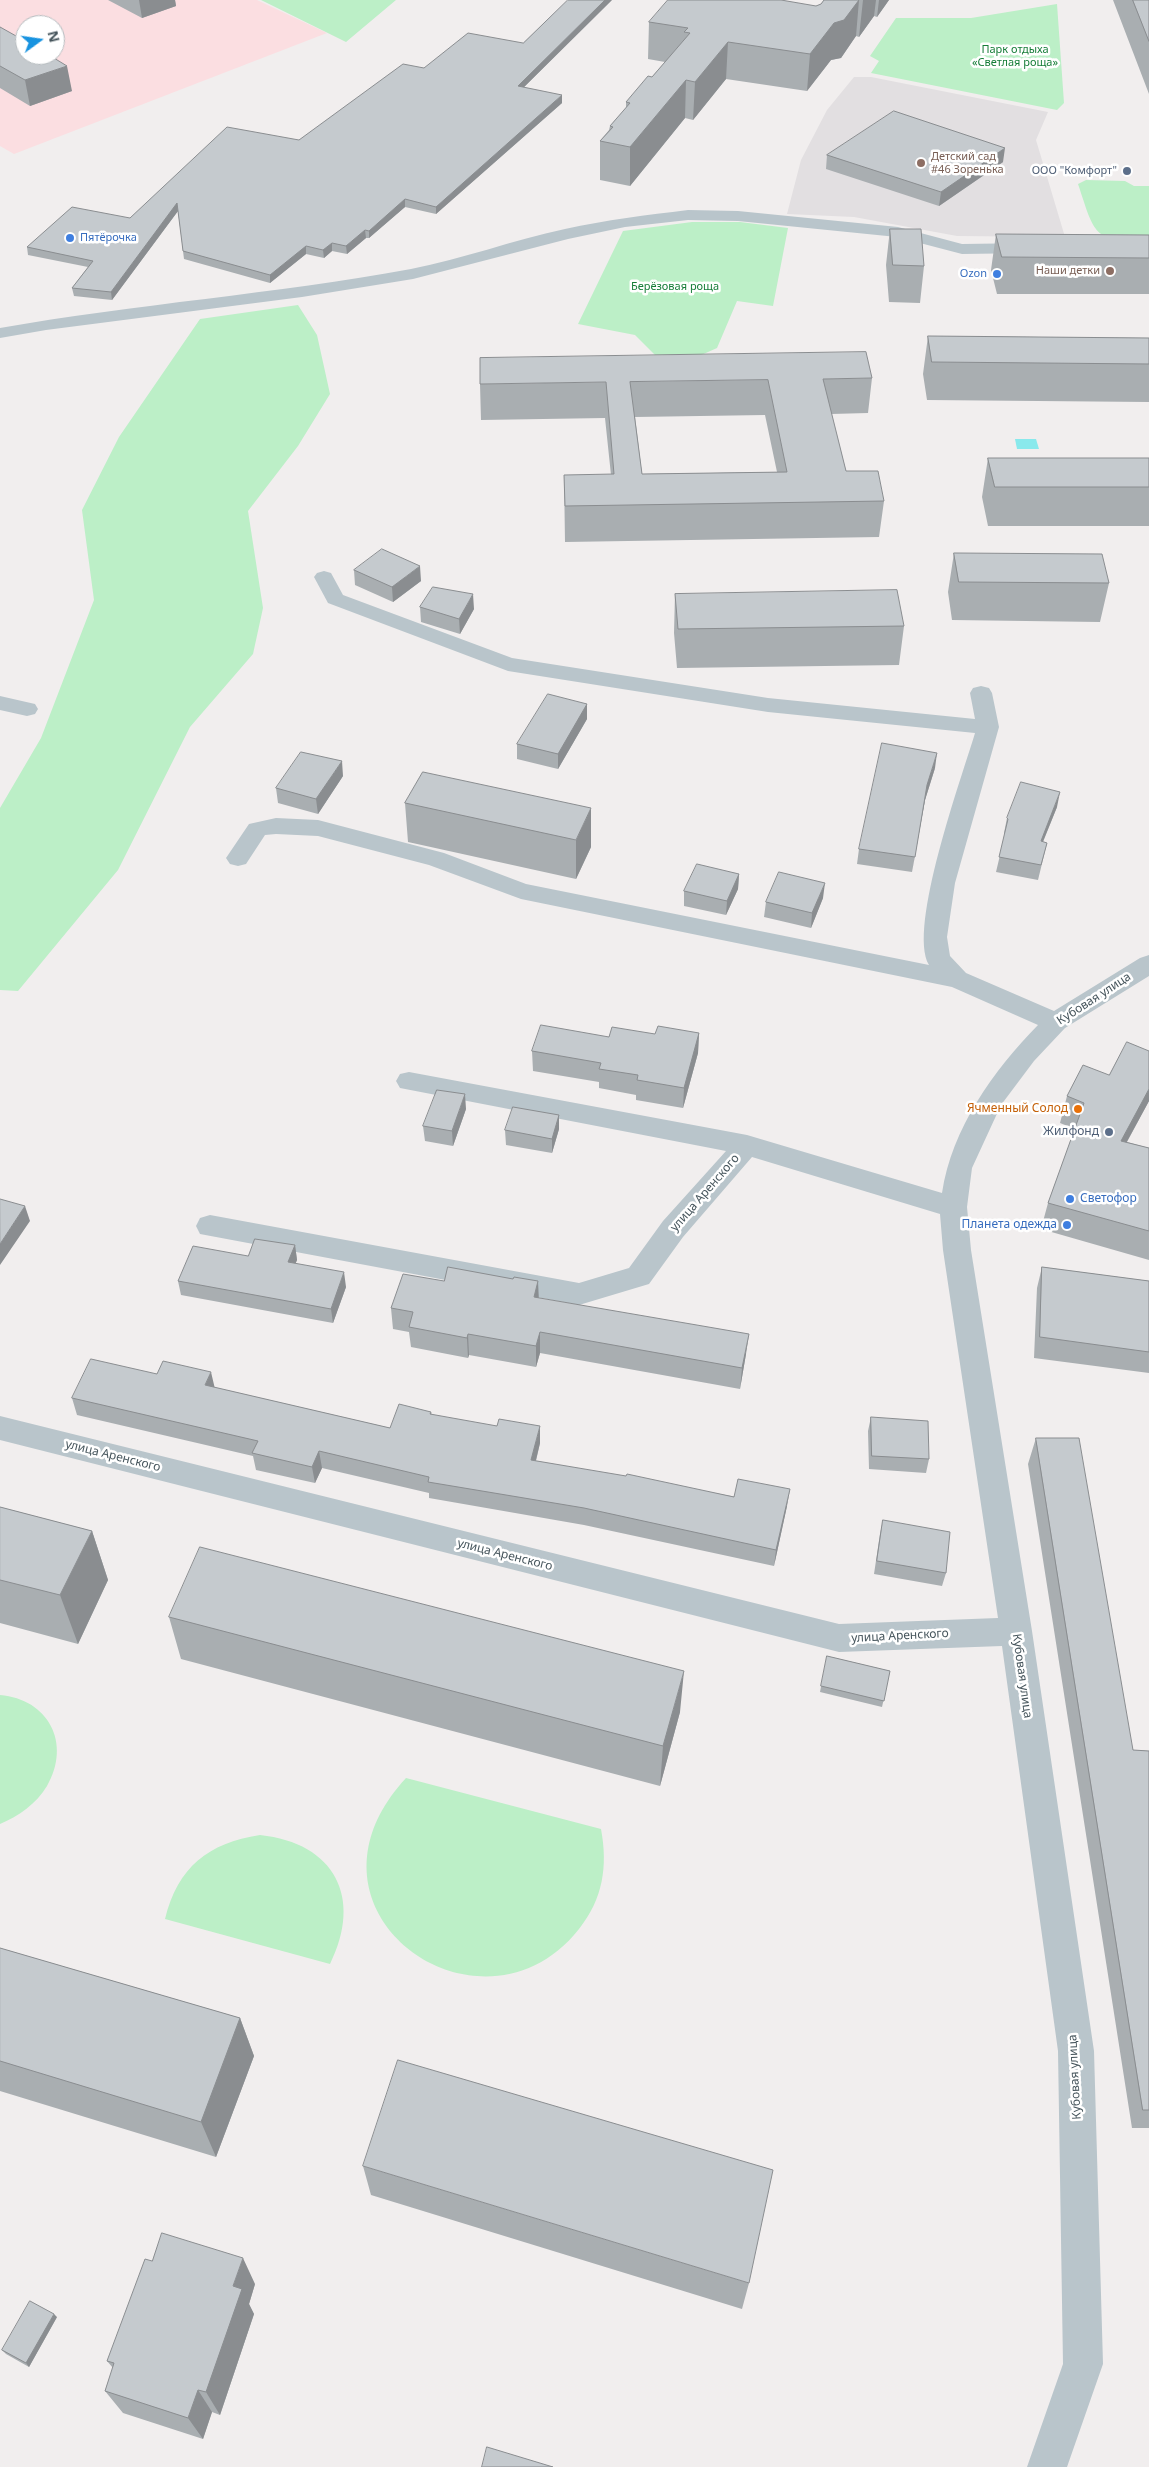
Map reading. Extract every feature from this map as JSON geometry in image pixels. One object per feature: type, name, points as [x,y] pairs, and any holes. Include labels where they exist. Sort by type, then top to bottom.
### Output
[{"type":"street","points":[[0,333],[46,325],[302,292],[413,274],[565,234],[625,222],[688,215],[738,216],[898,232],[962,248],[1050,248]]},
{"type":"street","points":[[324,577],[335,599],[508,664],[768,705],[988,727]]},
{"type":"street","points":[[957,979],[938,959],[936,937],[943,883],[988,727],[981,693]]},
{"type":"street","points":[[0,704],[28,709]]},
{"type":"street","points":[[238,858],[257,829],[276,826],[318,828],[436,859],[521,891],[957,979],[1056,1022]]},
{"type":"street","name":"Кубовая улица","points":[[1048,2467],[1083,2364],[1076,2051],[1016,1631],[957,1250],[953,1207],[959,1168],[990,1101],[1025,1054],[1056,1022],[1149,964]]},
{"type":"street","name":"улица Аренского","points":[[409,1081],[747,1146],[953,1207]]},
{"type":"street","name":"улица Аренского","points":[[210,1226],[579,1294],[638,1276],[673,1229],[747,1146]]},
{"type":"street","name":"улица Аренского","points":[[0,1428],[839,1638],[1016,1631]]},
{"type":"shaded area","points":[[0,0],[257,0],[327,33],[14,154],[0,146]]},
{"type":"shaded area","points":[[854,77],[871,77],[1048,112],[1036,140],[1065,237],[957,236],[854,217],[787,214],[801,160],[827,110]]},
{"type":"green space","points":[[261,0],[396,0],[346,42]]},
{"type":"green space","name":"Парк отдыха «Светлая роща»","points":[[1057,4],[1064,103],[1057,110],[871,73],[879,61],[870,56],[896,18],[971,18]]},
{"type":"green space","points":[[1086,180],[1125,181],[1134,186],[1149,186],[1149,242],[1116,240],[1098,232],[1088,214],[1078,184]]},
{"type":"green space","name":"Берёзовая роща","points":[[692,222],[740,222],[788,228],[773,306],[737,301],[717,348],[699,356],[655,355],[635,335],[578,324],[623,231]]},
{"type":"green space","points":[[298,305],[317,335],[330,394],[298,446],[248,511],[263,608],[253,654],[190,727],[118,870],[18,991],[0,990],[0,808],[41,738],[94,600],[82,510],[119,437],[200,319]]},
{"type":"green space","points":[[0,1695],[17,1698],[43,1714],[51,1726],[56,1739],[57,1754],[54,1770],[43,1792],[26,1809],[0,1824]]},
{"type":"green space","points":[[406,1778],[601,1829],[604,1856],[602,1882],[594,1906],[579,1929],[539,1963],[494,1976],[449,1971],[410,1950],[381,1917],[367,1875],[374,1828]]},
{"type":"green space","points":[[260,1835],[286,1840],[307,1849],[324,1862],[336,1878],[342,1896],[344,1917],[340,1940],[330,1964],[165,1919],[178,1885],[198,1860],[225,1844]]},
{"type":"water","points":[[1015,439],[1036,439],[1039,449],[1017,449]]},
{"type":"building","points":[[568,0],[605,0],[518,86],[562,95],[436,207],[405,199],[369,231],[365,230],[346,246],[332,243],[323,250],[306,246],[270,275],[183,251],[177,203],[111,292],[72,288],[93,261],[27,247],[72,207],[130,218],[227,127],[299,140],[403,64],[424,68],[468,33],[523,43]]},
{"type":"building","points":[[668,0],[781,0],[816,6],[824,0],[859,0],[844,20],[834,23],[810,54],[728,42],[695,82],[686,80],[630,147],[600,141],[613,127],[610,126],[630,103],[626,102],[648,76],[652,77],[690,33],[684,32],[688,28],[649,22]]},
{"type":"building","points":[[1133,0],[1149,0],[1149,41]]},
{"type":"building","points":[[0,27],[15,35],[15,65],[67,66],[25,80],[0,66]]},
{"type":"building","points":[[894,111],[1005,148],[941,192],[827,155]]},
{"type":"building","points":[[890,229],[921,229],[924,266],[893,265]]},
{"type":"building","points":[[996,234],[1149,235],[1149,258],[1002,257]]},
{"type":"building","points":[[928,336],[1149,338],[1149,364],[932,362]]},
{"type":"building","points":[[866,352],[872,378],[823,379],[846,471],[878,471],[884,501],[565,506],[564,475],[614,474],[606,382],[480,384],[480,358]],"holes":[[[768,380],[787,472],[642,474],[630,382]]]},
{"type":"building","points":[[988,458],[1149,458],[1149,487],[995,487]]},
{"type":"building","points":[[382,549],[420,566],[392,587],[354,570]]},
{"type":"building","points":[[954,553],[1102,554],[1109,583],[959,582]]},
{"type":"building","points":[[433,587],[473,594],[459,619],[420,607]]},
{"type":"building","points":[[897,590],[904,626],[678,629],[675,594]]},
{"type":"building","points":[[548,694],[587,704],[558,754],[517,744]]},
{"type":"building","points":[[882,743],[937,753],[927,785],[915,857],[859,849]]},
{"type":"building","points":[[301,752],[342,761],[316,799],[276,788]]},
{"type":"building","points":[[423,772],[591,808],[576,840],[405,803]]},
{"type":"building","points":[[1021,782],[1060,792],[1041,841],[1047,843],[1041,865],[999,857],[1007,818]]},
{"type":"building","points":[[697,864],[739,874],[727,901],[684,891]]},
{"type":"building","points":[[779,872],[825,883],[812,913],[766,902]]},
{"type":"building","points":[[541,1025],[609,1037],[612,1027],[655,1034],[658,1026],[699,1033],[684,1088],[637,1080],[638,1075],[599,1069],[601,1063],[532,1051]]},
{"type":"building","points":[[1127,1042],[1149,1051],[1149,1089],[1121,1141],[1149,1148],[1149,1231],[1048,1203],[1084,1103],[1067,1096],[1083,1065],[1109,1075]]},
{"type":"building","points":[[437,1090],[465,1094],[452,1131],[423,1126]]},
{"type":"building","points":[[513,1107],[559,1115],[552,1139],[505,1130]]},
{"type":"building","points":[[0,1199],[25,1206],[0,1244]]},
{"type":"building","points":[[255,1239],[295,1245],[288,1262],[344,1272],[331,1309],[178,1281],[193,1246],[248,1256]]},
{"type":"building","points":[[448,1267],[513,1279],[514,1277],[538,1281],[534,1297],[749,1334],[742,1368],[540,1332],[536,1346],[468,1334],[467,1338],[409,1327],[413,1312],[391,1308],[403,1274],[444,1281]]},
{"type":"building","points":[[1042,1267],[1149,1281],[1149,1352],[1040,1337]]},
{"type":"building","points":[[91,1359],[157,1374],[163,1361],[211,1372],[205,1385],[390,1428],[399,1404],[431,1412],[430,1414],[497,1426],[499,1419],[540,1426],[531,1460],[626,1476],[627,1474],[734,1497],[738,1479],[790,1489],[776,1550],[584,1508],[428,1482],[429,1477],[319,1451],[312,1467],[252,1453],[258,1441],[72,1398]]},
{"type":"building","points":[[871,1417],[928,1421],[929,1459],[872,1456]]},
{"type":"building","points":[[1036,1438],[1079,1438],[1133,1750],[1149,1751],[1149,2110],[1143,2110]]},
{"type":"building","points":[[0,1507],[92,1531],[60,1595],[0,1580]]},
{"type":"building","points":[[883,1520],[950,1532],[946,1573],[877,1561]]},
{"type":"building","points":[[200,1547],[684,1671],[663,1746],[169,1617]]},
{"type":"building","points":[[827,1656],[890,1671],[884,1701],[821,1686]]},
{"type":"building","points":[[0,1948],[240,2018],[201,2122],[0,2061]]},
{"type":"building","points":[[398,2060],[773,2170],[749,2283],[363,2166]]},
{"type":"building","points":[[162,2233],[243,2258],[233,2286],[242,2289],[206,2392],[198,2390],[188,2418],[105,2391],[114,2363],[107,2361],[145,2259],[152,2261]]},
{"type":"building","points":[[30,2301],[54,2314],[26,2363],[2,2350]]},
{"type":"building","points":[[487,2447],[553,2467],[482,2467]]},
{"type":"place","name":"Детский сад #46 Зоренька","points":[[921,163]]},
{"type":"place","name":"ООО \"Комфорт\"","points":[[1127,171]]},
{"type":"place","name":"Пятёрочка","points":[[70,238]]},
{"type":"place","name":"Наши детки","points":[[1110,271]]},
{"type":"place","name":"Ozon","points":[[997,274]]},
{"type":"place","name":"Ячменный Солод","points":[[1078,1109]]},
{"type":"place","name":"Жилфонд","points":[[1109,1132]]},
{"type":"place","name":"Светофор","points":[[1070,1199]]},
{"type":"place","name":"Планета одежда","points":[[1067,1225]]}]
